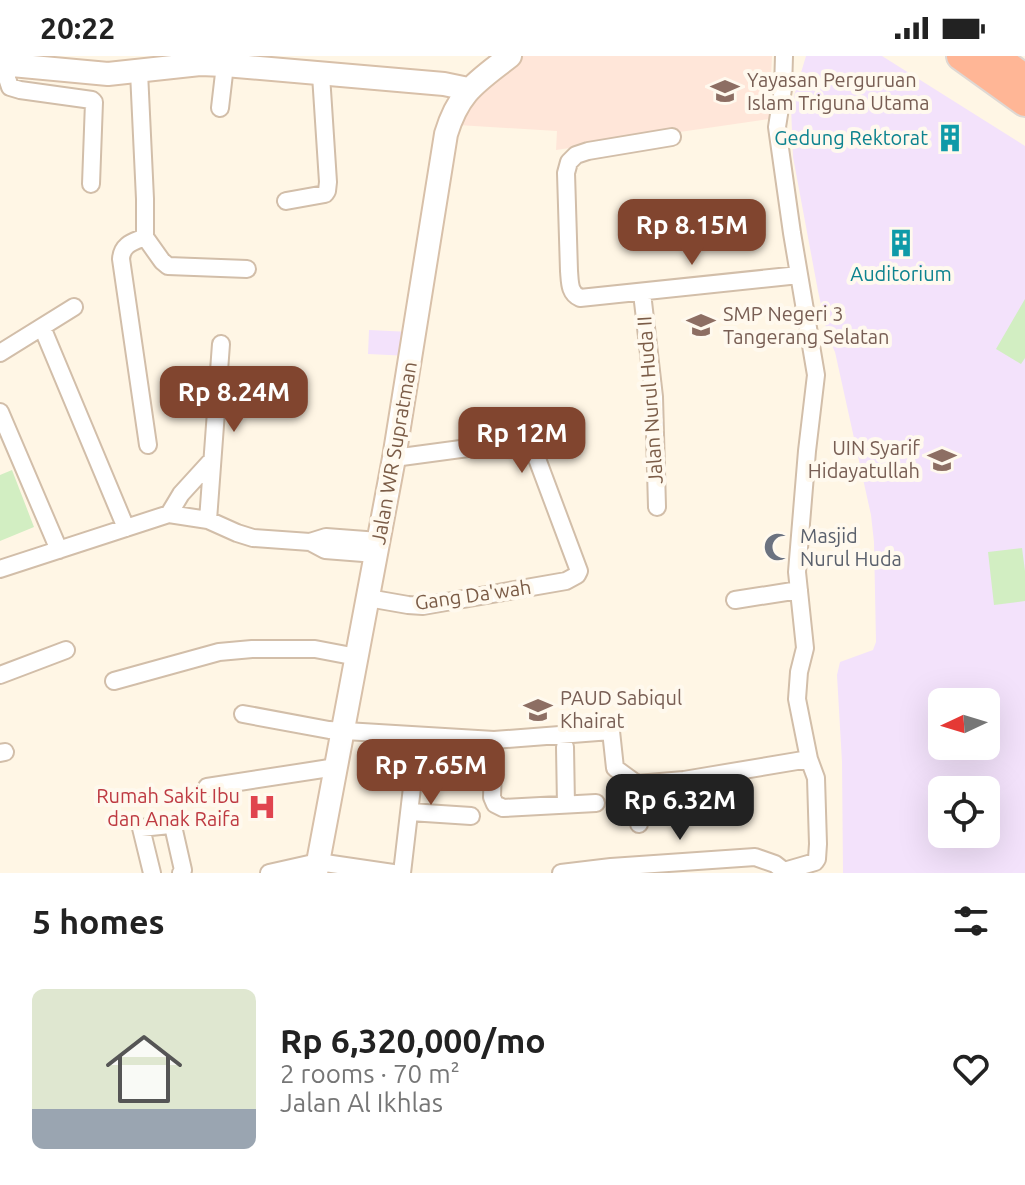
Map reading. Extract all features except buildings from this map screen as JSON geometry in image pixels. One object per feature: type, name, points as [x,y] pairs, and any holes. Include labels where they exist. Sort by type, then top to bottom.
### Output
[{"type":"highway","points":[[961,56],[992,63],[1025,79]]},
{"type":"highway","points":[[992,63],[1025,102]]},
{"type":"main road","name":"Jalan WR Supratman","points":[[317,867],[394,458],[446,134],[452,114],[468,89],[510,56]]},
{"type":"main road","points":[[4,65],[91,73],[139,72],[213,61],[262,62],[321,75],[444,84],[468,89]]},
{"type":"street","points":[[561,873],[755,857],[775,864],[784,872],[817,859],[816,778],[797,699],[805,648],[797,572],[816,375],[777,127],[784,56]]},
{"type":"street","points":[[213,61],[220,108]]},
{"type":"street","points":[[4,65],[10,87],[94,102],[91,184]]},
{"type":"street","points":[[139,72],[145,237],[162,261],[172,267],[247,269]]},
{"type":"street","points":[[286,201],[325,194],[327,191],[321,75]]},
{"type":"street","name":"Jalan Nurul Huda II","points":[[672,137],[588,151],[576,155],[569,162],[566,182],[569,271],[573,292],[580,298],[799,275]]},
{"type":"street","points":[[145,237],[126,245],[121,259],[148,445]]},
{"type":"street","name":"Jalan Nurul Huda II","points":[[642,293],[654,397],[657,507]]},
{"type":"street","points":[[0,353],[74,307]]},
{"type":"street","points":[[42,327],[126,528]]},
{"type":"street","points":[[208,520],[221,344]]},
{"type":"street","points":[[0,412],[59,550]]},
{"type":"street","name":"Gang Da'wah","points":[[368,598],[423,606],[566,581],[579,571],[529,443],[513,442],[394,458]]},
{"type":"street","points":[[169,514],[181,494],[212,460]]},
{"type":"street","points":[[0,569],[169,514],[208,520],[253,538],[310,542],[326,537],[378,548]]},
{"type":"street","points":[[735,600],[799,590]]},
{"type":"street","points":[[114,681],[219,652],[315,649],[357,657]]},
{"type":"street","points":[[0,675],[66,650]]},
{"type":"street","points":[[243,714],[342,731],[494,740],[611,731],[615,768],[637,784],[684,780],[809,759]]},
{"type":"street","points":[[402,873],[418,736]]},
{"type":"street","points":[[494,740],[492,797],[495,804],[503,808],[596,803]]},
{"type":"street","points":[[565,747],[566,805]]},
{"type":"street","points":[[207,787],[336,767]]},
{"type":"street","points":[[637,784],[639,824]]},
{"type":"street","points":[[410,812],[471,816]]},
{"type":"street","points":[[152,873],[141,828],[170,825],[173,826],[183,870],[181,873]]},
{"type":"street","points":[[269,873],[317,867],[393,873]]},
{"type":"shaded area","points":[[502,56],[772,56],[769,119],[556,150],[557,131],[442,124]]},
{"type":"shaded area","name":"UIN Syarif Hidayatullah","points":[[806,56],[882,56],[1025,146],[1025,873],[843,873],[837,675],[840,662],[873,650],[876,642],[874,542],[871,515],[835,352],[828,337],[818,291],[793,157],[791,106]]},
{"type":"shaded area","points":[[369,330],[411,332],[410,356],[368,354]]},
{"type":"green space","points":[[1025,299],[1025,358],[1021,364],[996,349]]},
{"type":"green space","points":[[12,470],[34,527],[0,541],[0,475]]},
{"type":"green space","points":[[1022,548],[1025,601],[994,605],[988,552]]},
{"type":"place","name":"Yayasan Perguruan Islam Triguna Utama","points":[[725,91]]},
{"type":"place","name":"Gedung Rektorat","points":[[950,138]]},
{"type":"place","name":"Auditorium","points":[[901,243]]},
{"type":"place","name":"SMP Negeri 3 Tangerang Selatan","points":[[701,325]]},
{"type":"place","name":"UIN Syarif Hidayatullah","points":[[942,460]]},
{"type":"place","name":"Masjid Nurul Huda","points":[[778,547]]},
{"type":"place","name":"PAUD Sabiqul Khairat","points":[[538,710]]},
{"type":"place","name":"Rumah Sakit Ibu dan Anak Raifa","points":[[262,807]]}]
